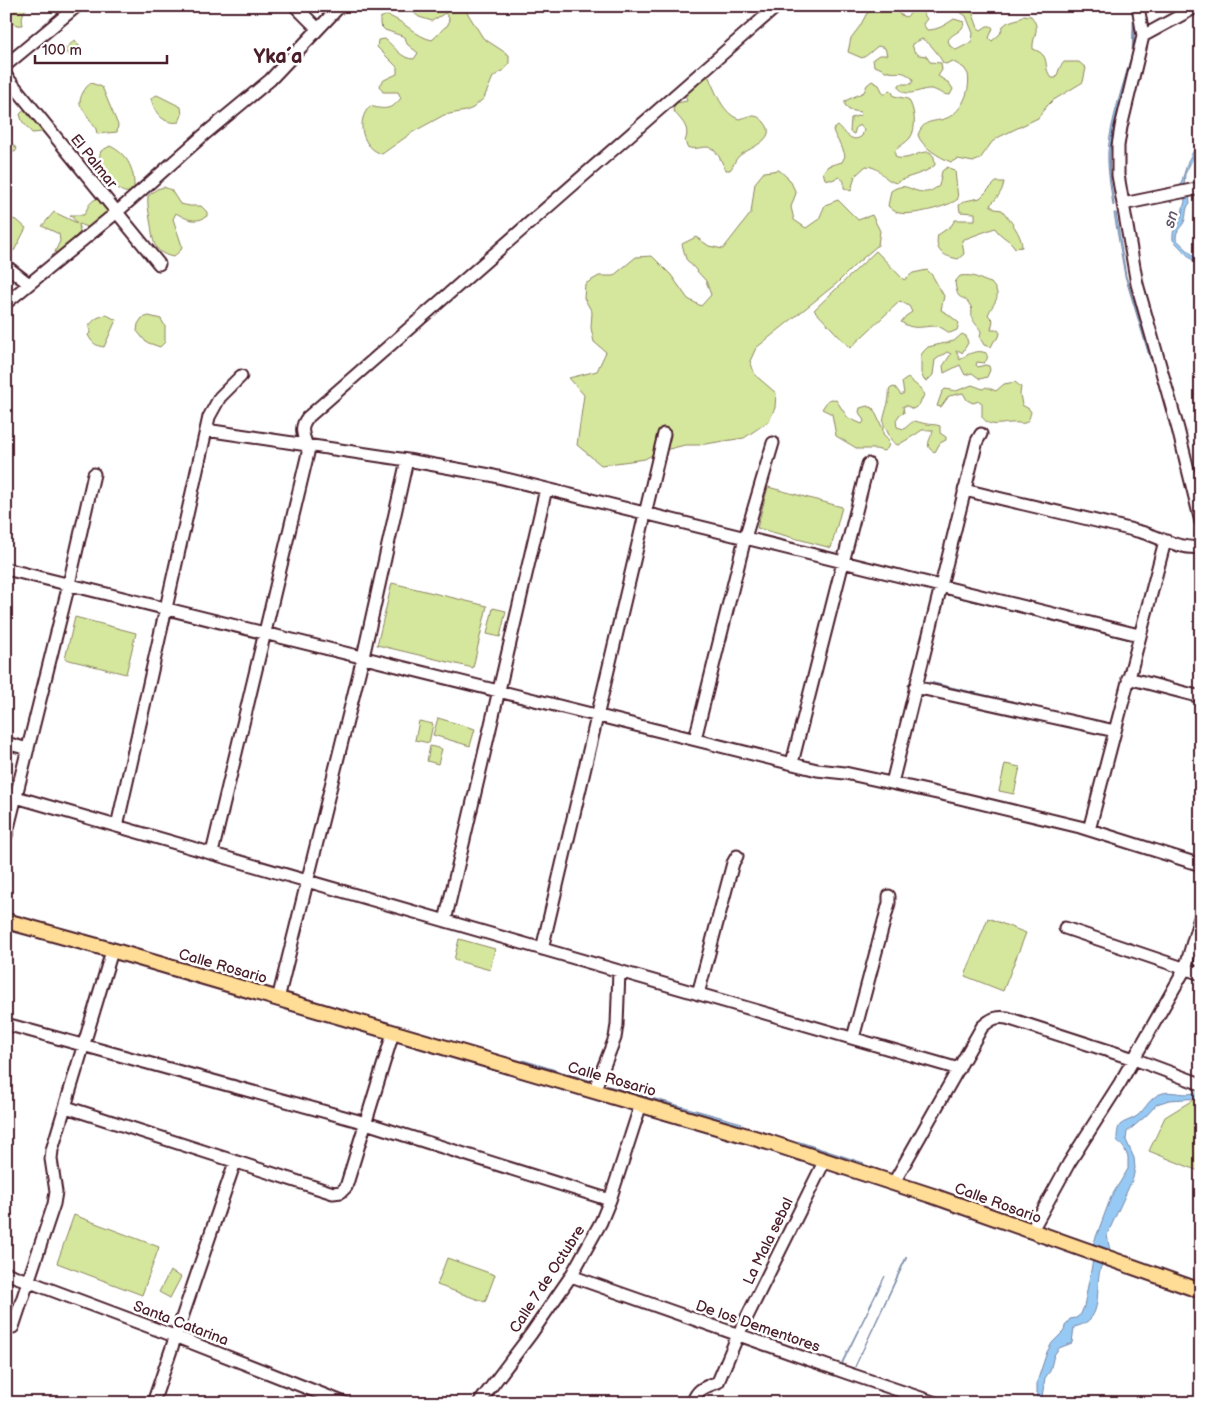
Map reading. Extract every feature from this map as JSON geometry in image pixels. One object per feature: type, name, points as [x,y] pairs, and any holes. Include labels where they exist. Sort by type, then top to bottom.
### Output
[{"type":"main road","name":"Calle Rosario","points":[[6,921],[112,950],[640,1104],[825,1160],[1201,1291]]},
{"type":"street","points":[[295,6],[318,29]]},
{"type":"street","points":[[6,303],[270,80],[340,6]]},
{"type":"street","points":[[212,853],[308,453],[301,430],[302,424],[777,6]]},
{"type":"street","points":[[1138,6],[1143,36],[1121,127],[1118,146],[1118,175],[1137,284],[1178,429],[1201,522]]},
{"type":"street","points":[[1143,36],[1198,6]]},
{"type":"street","points":[[6,65],[76,7]]},
{"type":"street","name":"El Palmar","points":[[6,76],[160,264]]},
{"type":"street","points":[[1124,204],[1195,189]]},
{"type":"street","points":[[6,266],[30,284]]},
{"type":"street","points":[[117,826],[209,417],[215,404],[241,376]]},
{"type":"street","points":[[206,430],[407,460],[490,475],[1139,635]]},
{"type":"street","points":[[542,948],[664,434]]},
{"type":"street","points":[[892,783],[964,490],[980,434]]},
{"type":"street","points":[[695,739],[745,538],[773,443]]},
{"type":"street","points":[[278,999],[363,657],[407,460]]},
{"type":"street","points":[[792,764],[868,464]]},
{"type":"street","points":[[6,836],[70,584],[94,474]]},
{"type":"street","points":[[445,921],[546,489]]},
{"type":"street","points":[[964,490],[1144,533],[1164,541],[1201,547]]},
{"type":"street","points":[[1089,830],[1164,541]]},
{"type":"street","points":[[6,569],[792,764],[892,783],[1089,830],[1201,865]]},
{"type":"street","points":[[1128,678],[1201,697]]},
{"type":"street","points":[[915,686],[1115,731]]},
{"type":"street","points":[[6,743],[28,749]]},
{"type":"street","points":[[16,797],[959,1068]]},
{"type":"street","points":[[698,994],[733,863],[737,856]]},
{"type":"street","points":[[853,1038],[889,896]]},
{"type":"street","points":[[1031,1232],[1069,1163],[1134,1059],[1185,969],[1201,914]]},
{"type":"street","points":[[1065,928],[1201,974]]},
{"type":"street","points":[[13,1327],[54,1204],[56,1192],[51,1159],[52,1150],[112,950]]},
{"type":"street","points":[[594,1091],[617,1025],[619,971]]},
{"type":"street","points":[[894,1184],[982,1028],[989,1020],[996,1017],[1007,1018],[1134,1059],[1201,1084]]},
{"type":"street","points":[[7,1026],[366,1124],[610,1200]]},
{"type":"street","points":[[66,1107],[334,1193],[341,1192],[346,1187],[393,1033]]},
{"type":"street","name":"Calle 7 de Octubre","points":[[479,1403],[531,1334],[570,1276],[601,1222],[610,1200],[640,1104]]},
{"type":"street","name":"La Mala sebal","points":[[692,1403],[695,1395],[702,1388],[718,1382],[738,1335],[825,1160]]},
{"type":"street","points":[[154,1403],[235,1162]]},
{"type":"street","name":"Santa Catarina","points":[[6,1273],[345,1403]]},
{"type":"street","name":"De los Dementores","points":[[570,1276],[936,1403]]},
{"type":"green space","points":[[6,6],[28,6],[23,15],[23,25],[6,22]]},
{"type":"green space","points":[[411,6],[427,10],[429,6],[460,6],[465,9],[483,38],[509,55],[509,63],[505,69],[493,77],[484,98],[473,108],[444,115],[413,132],[382,154],[375,151],[365,140],[362,126],[365,112],[370,106],[379,108],[391,107],[401,98],[398,92],[383,92],[379,86],[384,80],[397,74],[397,67],[377,47],[378,40],[385,39],[405,57],[414,59],[418,53],[407,44],[405,37],[385,30],[380,25],[380,18],[386,15],[392,17],[420,36],[432,40],[448,25],[449,18],[445,13],[432,21],[419,17],[408,8]]},
{"type":"green space","points":[[880,6],[896,8],[899,14],[906,17],[917,8],[924,6],[923,13],[927,19],[923,24],[927,30],[938,28],[954,19],[964,22],[962,28],[948,40],[950,46],[956,50],[972,41],[973,33],[966,16],[960,12],[949,10],[945,6],[970,6],[978,28],[981,30],[991,26],[993,28],[989,38],[992,41],[1000,34],[1003,26],[1008,22],[1024,15],[1031,16],[1036,25],[1033,49],[1045,58],[1047,70],[1052,78],[1056,78],[1064,62],[1079,62],[1086,68],[1083,82],[1052,101],[1038,118],[992,142],[980,159],[973,162],[958,159],[951,162],[923,144],[918,135],[926,123],[953,115],[965,99],[969,80],[968,74],[964,68],[952,61],[946,64],[943,63],[931,46],[922,39],[912,44],[914,51],[919,55],[926,56],[930,62],[941,63],[942,70],[938,76],[949,83],[953,89],[950,95],[931,89],[905,93],[898,87],[900,84],[911,84],[912,78],[903,73],[889,72],[874,66],[873,59],[879,55],[887,55],[885,48],[878,46],[862,58],[848,52],[851,38],[867,13]]},
{"type":"green space","points":[[75,40],[81,49],[71,57],[67,52],[60,57],[56,52],[59,50],[57,47],[60,44],[65,49]]},
{"type":"green space","points":[[702,76],[709,77],[720,101],[733,116],[739,119],[749,116],[759,117],[768,128],[768,134],[765,139],[738,157],[730,170],[726,170],[712,148],[687,147],[685,141],[687,136],[686,128],[673,110],[676,103],[687,101],[685,94],[687,90],[697,86]]},
{"type":"green space","points":[[872,81],[879,85],[884,95],[889,90],[894,96],[908,99],[912,108],[914,129],[908,140],[895,151],[897,158],[907,158],[930,152],[934,157],[935,165],[926,171],[896,183],[876,169],[866,166],[855,176],[851,191],[844,188],[844,181],[839,177],[832,180],[825,179],[823,172],[828,166],[842,162],[845,156],[833,130],[838,126],[852,138],[855,139],[862,136],[864,130],[860,125],[856,127],[854,134],[850,132],[851,118],[861,115],[860,112],[849,110],[845,105],[845,101],[864,92],[867,85]]},
{"type":"green space","points":[[91,83],[102,87],[118,125],[117,132],[97,134],[96,129],[80,105],[83,92]]},
{"type":"green space","points":[[157,95],[181,107],[182,115],[179,122],[168,121],[157,113],[151,98]]},
{"type":"green space","points":[[28,107],[48,127],[43,132],[32,133],[22,121],[20,114]]},
{"type":"green space","points":[[6,137],[17,149],[15,152],[6,151]]},
{"type":"green space","points":[[110,146],[122,154],[130,164],[134,191],[121,191],[113,184],[103,168],[100,159],[101,151]]},
{"type":"green space","points":[[948,167],[955,171],[958,199],[938,208],[905,214],[897,213],[888,206],[891,191],[896,188],[904,187],[925,192],[939,186],[942,171]]},
{"type":"green space","points":[[779,170],[790,180],[796,193],[791,207],[794,220],[806,228],[819,219],[825,205],[838,200],[858,220],[872,215],[880,231],[878,245],[836,284],[756,348],[750,361],[755,375],[776,393],[775,408],[769,421],[744,438],[699,445],[685,445],[657,452],[645,459],[601,465],[577,445],[584,395],[569,378],[597,371],[606,352],[594,342],[591,328],[592,312],[584,298],[585,284],[599,276],[613,276],[636,257],[652,256],[671,275],[688,299],[701,306],[711,295],[706,281],[686,259],[682,244],[696,237],[709,246],[723,249],[751,213],[755,183],[764,172]]},
{"type":"green space","points":[[996,182],[1004,182],[999,195],[990,205],[995,209],[1002,210],[1018,233],[1022,247],[1015,248],[995,228],[962,240],[964,254],[958,259],[944,255],[937,246],[938,235],[951,226],[955,220],[975,220],[975,213],[960,212],[959,205],[965,201],[980,198]]},
{"type":"green space","points":[[164,187],[171,190],[180,204],[201,206],[207,212],[207,216],[199,220],[187,219],[176,213],[173,219],[182,246],[181,250],[173,257],[160,252],[154,243],[148,208],[148,196],[157,189]]},
{"type":"green space","points":[[108,196],[110,222],[99,232],[79,224],[80,232],[72,240],[72,251],[65,255],[55,252],[60,241],[59,234],[42,226],[54,212],[77,223],[70,215],[84,215],[88,206],[93,201]]},
{"type":"green space","points":[[6,216],[18,221],[26,228],[14,251],[10,244],[6,245]]},
{"type":"green space","points":[[876,251],[904,280],[913,273],[927,270],[944,296],[941,310],[959,323],[957,330],[950,333],[938,326],[914,327],[906,325],[901,322],[912,312],[909,306],[900,301],[850,348],[814,310]]},
{"type":"green space","points":[[960,276],[973,276],[991,283],[997,292],[996,299],[988,315],[993,320],[991,330],[998,330],[1000,333],[991,347],[984,345],[980,338],[981,331],[974,322],[971,306],[957,293],[955,282]]},
{"type":"green space","points":[[107,315],[116,320],[104,347],[94,344],[88,335],[90,333],[89,326],[93,321]]},
{"type":"green space","points":[[149,316],[161,319],[165,326],[165,342],[160,347],[146,342],[137,331],[138,324],[142,318]]},
{"type":"green space","points":[[962,334],[966,336],[968,343],[962,353],[956,351],[960,360],[972,353],[986,353],[987,358],[985,362],[977,362],[976,365],[978,367],[989,366],[990,370],[987,377],[980,379],[972,373],[965,375],[960,365],[944,373],[943,366],[951,354],[947,352],[935,360],[933,375],[927,381],[924,380],[921,373],[921,355],[923,352],[928,347],[954,341]]},
{"type":"green space","points":[[908,378],[921,389],[924,395],[919,405],[913,409],[903,406],[904,413],[900,414],[896,420],[897,427],[904,429],[914,421],[940,426],[940,433],[946,437],[946,440],[940,443],[935,452],[928,445],[933,430],[922,430],[898,445],[894,443],[884,426],[883,422],[889,400],[889,390],[895,387],[901,395],[904,393],[902,382]]},
{"type":"green space","points":[[1015,382],[1021,387],[1022,405],[1031,412],[1025,423],[989,423],[982,417],[982,403],[979,401],[973,403],[967,400],[963,393],[949,396],[941,407],[937,406],[945,389],[956,391],[972,385],[996,391],[1004,384]]},
{"type":"green space","points":[[828,400],[836,400],[848,418],[862,424],[864,421],[859,412],[860,408],[867,406],[873,408],[883,429],[883,434],[888,439],[887,448],[883,451],[858,449],[836,436],[832,414],[822,409]]},
{"type":"green space","points":[[768,487],[842,507],[831,548],[757,528]]},
{"type":"green space","points":[[392,583],[487,606],[473,668],[377,645]]},
{"type":"green space","points":[[493,608],[506,611],[500,637],[487,634]]},
{"type":"green space","points":[[75,617],[136,633],[126,674],[65,659]]},
{"type":"green space","points":[[438,718],[475,729],[470,746],[433,735]]},
{"type":"green space","points":[[419,721],[433,724],[429,743],[415,740]]},
{"type":"green space","points":[[430,746],[442,749],[438,764],[427,761]]},
{"type":"green space","points":[[1005,764],[1020,767],[1014,794],[999,791]]},
{"type":"green space","points":[[988,918],[1026,933],[1003,991],[965,976]]},
{"type":"green space","points":[[459,939],[495,949],[490,970],[454,960]]},
{"type":"green space","points":[[1201,1095],[1201,1172],[1149,1151],[1165,1117]]},
{"type":"green space","points":[[74,1215],[159,1247],[142,1295],[57,1263]]},
{"type":"green space","points":[[447,1258],[495,1275],[485,1302],[437,1285]]},
{"type":"green space","points":[[170,1271],[181,1277],[170,1298],[159,1292]]},
{"type":"water","points":[[1130,60],[1132,60],[1111,139],[1110,172],[1113,206],[1109,172],[1109,139]]},
{"type":"water","points":[[1201,137],[1201,142],[1185,174],[1184,186],[1180,187],[1188,161]]},
{"type":"water","points":[[1189,195],[1190,203],[1186,217],[1177,232],[1176,239],[1201,263],[1201,269],[1173,240],[1174,230],[1182,216],[1185,202],[1184,196]]},
{"type":"water","points":[[1114,213],[1116,213],[1126,276],[1150,359],[1125,276]]},
{"type":"water","points":[[948,595],[1130,639],[1130,640]]},
{"type":"water","points":[[929,682],[1033,706],[1032,707]]},
{"type":"water","points":[[523,1060],[592,1081],[591,1082]]},
{"type":"water","points":[[605,1085],[742,1123],[741,1125],[605,1087]]},
{"type":"water","points":[[1201,1089],[1201,1098],[1169,1100],[1157,1104],[1127,1132],[1126,1140],[1134,1158],[1133,1178],[1107,1235],[1110,1251],[1093,1245],[1111,1197],[1128,1169],[1128,1157],[1124,1148],[1117,1140],[1120,1125],[1133,1119],[1151,1100],[1163,1093],[1187,1094]]},
{"type":"water","points":[[797,1141],[864,1163],[796,1142]]},
{"type":"water","points":[[906,1257],[907,1257],[853,1371]]},
{"type":"water","points":[[1093,1260],[1102,1264],[1099,1273],[1095,1310],[1085,1323],[1074,1327],[1072,1343],[1059,1348],[1054,1355],[1050,1371],[1045,1378],[1041,1403],[1035,1403],[1037,1382],[1047,1352],[1052,1343],[1064,1331],[1070,1319],[1076,1318],[1081,1314]]},
{"type":"water","points":[[885,1276],[843,1362],[843,1368],[842,1362]]},
{"type":"waterway","points":[[1133,49],[1134,20]]},
{"type":"district","name":"Yka´a","points":[[278,56]]},
{"type":"water label","name":"sn","points":[[1170,219]]}]
